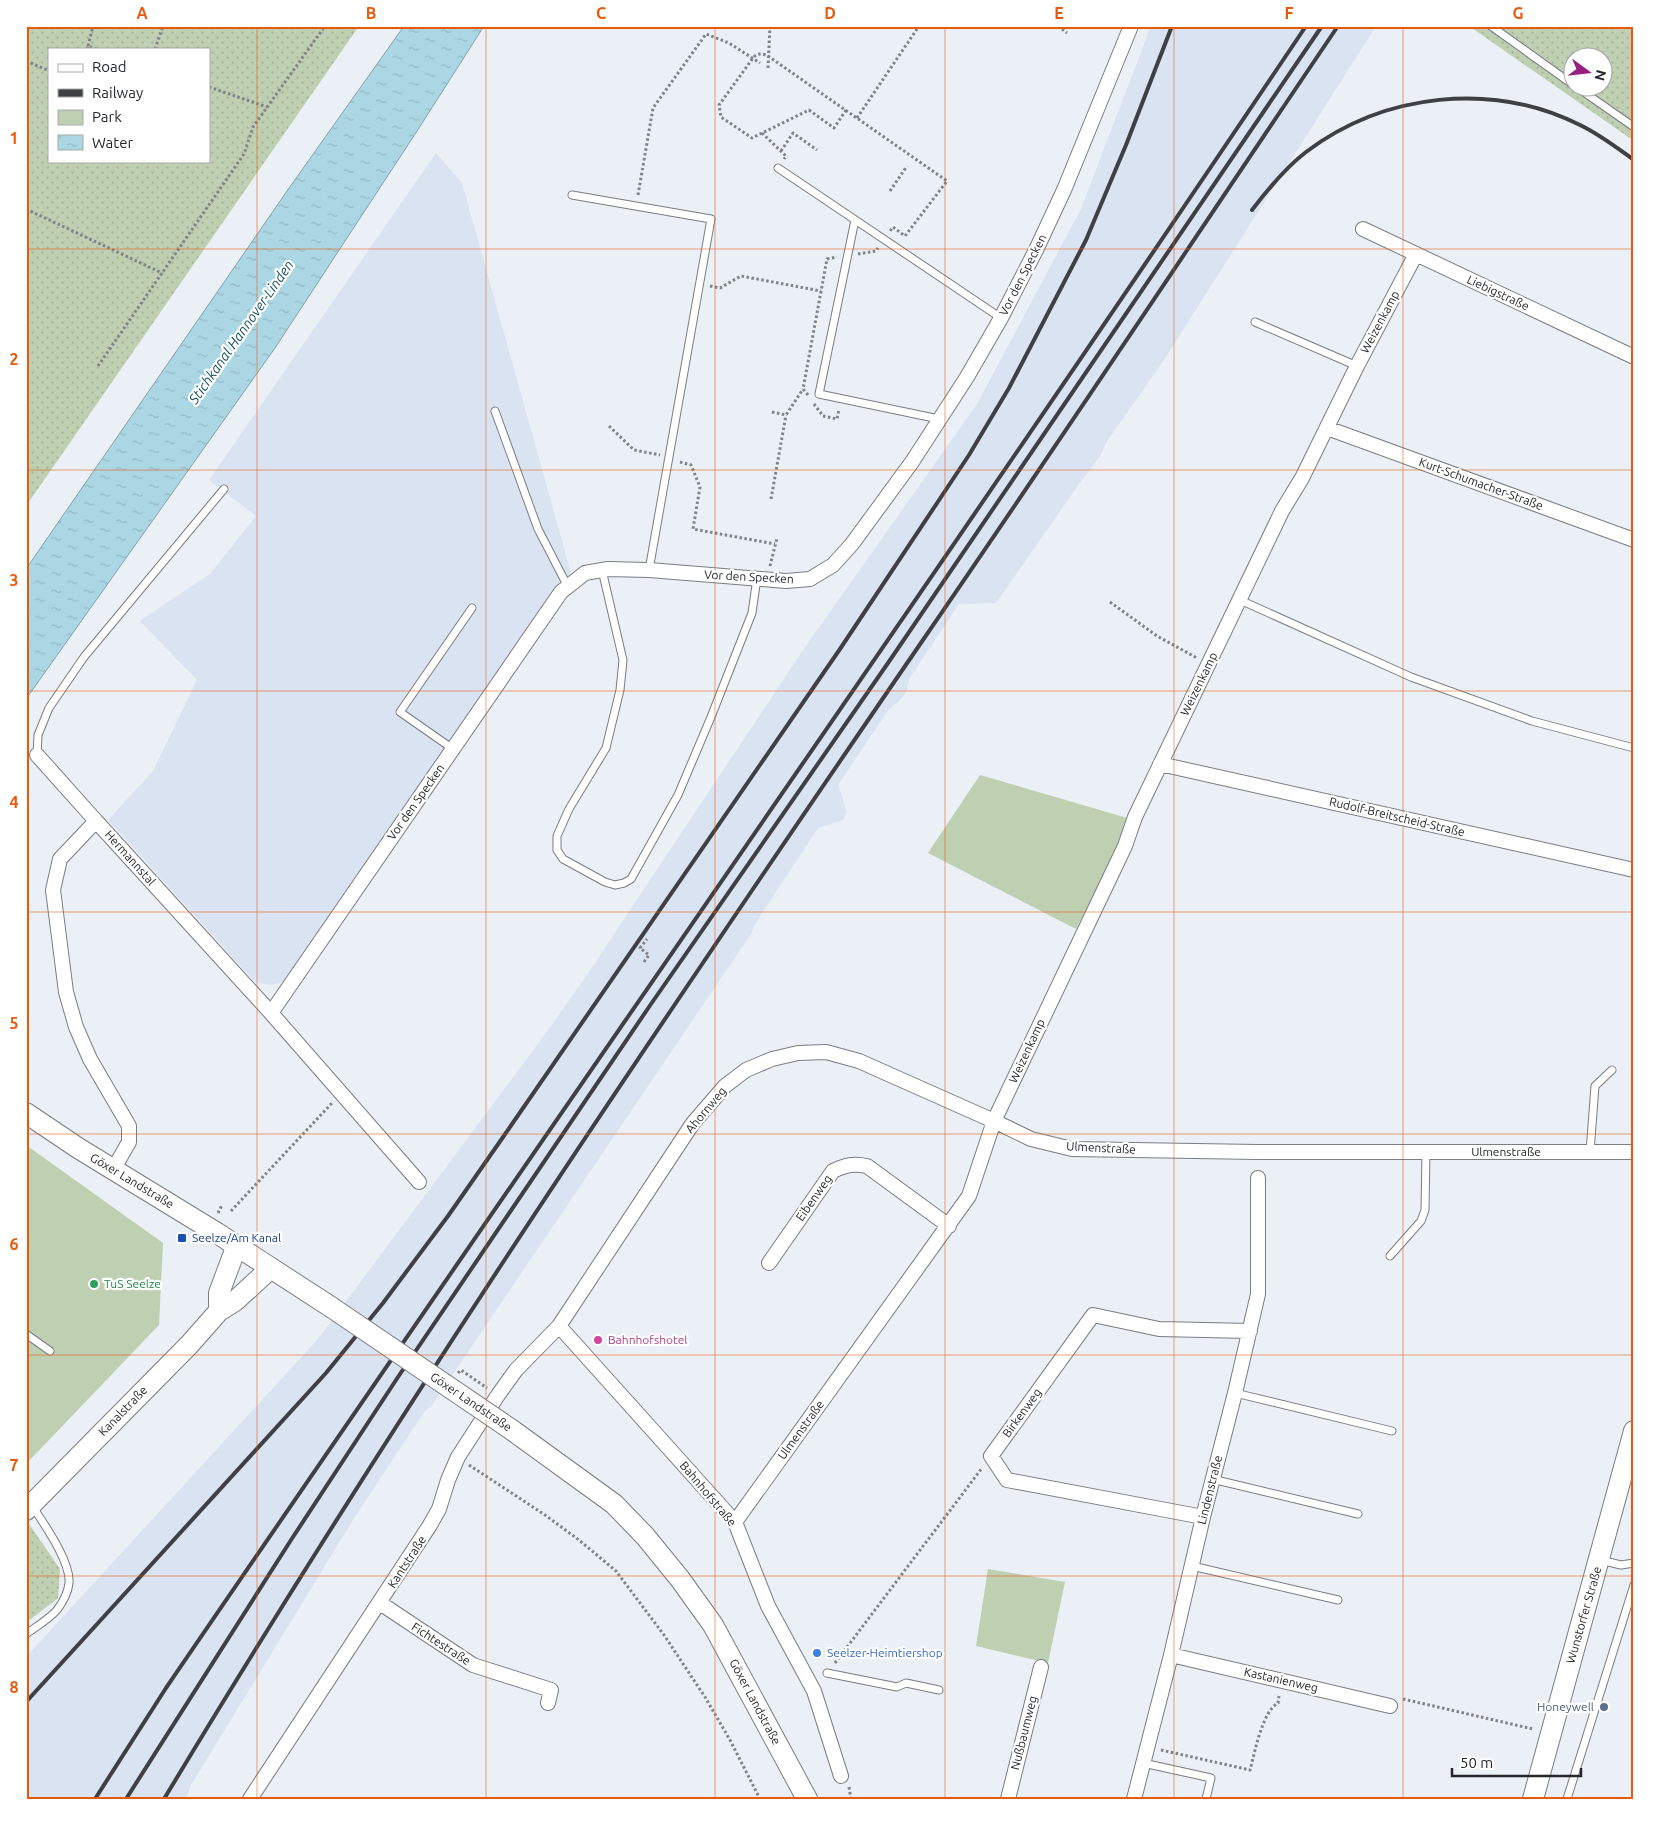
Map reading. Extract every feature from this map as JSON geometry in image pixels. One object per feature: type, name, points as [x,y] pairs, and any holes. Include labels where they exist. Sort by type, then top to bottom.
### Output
[{"type":"main road","name":"Göxer Landstraße","points":[[26,1113],[113,1170],[237,1245],[331,1307],[512,1430],[614,1504],[645,1536],[680,1578],[713,1625],[807,1799]]},
{"type":"main road","points":[[219,1311],[219,1293],[237,1245]]},
{"type":"main road","name":"Kanalstraße","points":[[29,1508],[189,1345],[219,1311],[234,1301],[271,1268]]},
{"type":"main road","name":"Wunstorfer Straße","points":[[1533,1799],[1634,1431]]},
{"type":"street","name":"Vor den Specken","points":[[271,1013],[561,592],[585,573],[602,570],[649,570],[786,581],[810,578],[833,565],[852,544],[912,462],[967,377],[1001,318],[1064,190],[1131,26]]},
{"type":"street","name":"Liebigstraße","points":[[1363,229],[1634,357]]},
{"type":"street","name":"Weizenkamp","points":[[994,1120],[1125,846],[1135,817],[1160,764],[1282,511],[1302,478],[1357,366],[1416,254]]},
{"type":"street","name":"Kurt-Schumacher-Straße","points":[[1327,428],[1634,540]]},
{"type":"street","points":[[37,755],[96,821]]},
{"type":"street","name":"Rudolf-Breitscheid-Straße","points":[[1160,764],[1634,870]]},
{"type":"street","name":"Hermannstal","points":[[113,1170],[129,1142],[129,1126],[90,1059],[76,1027],[66,992],[53,890],[60,859],[96,821],[271,1013],[419,1182]]},
{"type":"street","name":"Ahornweg","points":[[559,1326],[693,1123],[725,1086],[746,1070],[772,1058],[798,1053],[826,1052],[859,1061],[994,1120]]},
{"type":"street","name":"Ulmenstraße","points":[[735,1522],[969,1196],[994,1120],[1031,1139],[1072,1149],[1257,1152],[1634,1152]]},
{"type":"street","name":"Eibenweg","points":[[769,1263],[833,1171],[845,1166],[855,1164],[867,1166],[949,1226]]},
{"type":"street","name":"Lindenstraße","points":[[1134,1799],[1172,1655],[1203,1516],[1258,1294],[1258,1178]]},
{"type":"street","name":"Birkenweg","points":[[991,1456],[1093,1315],[1159,1329],[1250,1331]]},
{"type":"street","name":"Kantstraße","points":[[250,1799],[380,1603],[439,1509],[448,1480],[458,1458],[516,1370],[559,1326]]},
{"type":"street","name":"Bahnhofstraße","points":[[559,1326],[735,1522],[768,1606],[814,1691],[841,1776]]},
{"type":"street","points":[[991,1456],[1007,1480],[1203,1516]]},
{"type":"street","name":"Fichtestraße","points":[[380,1603],[473,1665],[551,1690],[548,1703]]},
{"type":"street","name":"Kastanienweg","points":[[1172,1655],[1281,1680],[1396,1702]]},
{"type":"street","name":"Nußbaumweg","points":[[1008,1799],[1041,1667]]},
{"type":"lane","points":[[1491,26],[1562,77]]},
{"type":"lane","points":[[1592,98],[1634,127]]},
{"type":"lane","points":[[778,168],[1001,318]]},
{"type":"lane","points":[[572,195],[711,219],[649,570]]},
{"type":"lane","points":[[855,220],[819,394],[939,419]]},
{"type":"lane","points":[[1255,322],[1357,366]]},
{"type":"lane","points":[[495,411],[538,529],[568,587]]},
{"type":"lane","points":[[37,755],[38,735],[48,708],[84,657],[224,489]]},
{"type":"lane","points":[[602,570],[623,660],[620,690],[606,748],[569,809],[557,836],[556,850],[563,859],[605,882],[615,884],[624,883],[631,879],[678,794],[752,613],[762,579]]},
{"type":"lane","points":[[1240,600],[1410,677],[1532,721],[1634,748]]},
{"type":"lane","points":[[453,749],[400,712],[472,608]]},
{"type":"lane","points":[[1590,1152],[1595,1086],[1612,1070]]},
{"type":"lane","points":[[1390,1256],[1421,1221],[1423,1216],[1426,1152]]},
{"type":"lane","points":[[26,1334],[50,1352]]},
{"type":"lane","points":[[1235,1393],[1392,1431]]},
{"type":"lane","points":[[1212,1479],[1358,1514]]},
{"type":"lane","points":[[26,1634],[56,1611],[68,1594],[70,1580],[52,1536],[29,1508]]},
{"type":"lane","points":[[1599,1560],[1621,1565],[1634,1564]]},
{"type":"lane","points":[[1192,1566],[1338,1600]]},
{"type":"lane","points":[[1567,1799],[1634,1585]]},
{"type":"lane","points":[[827,1674],[897,1687],[906,1683],[939,1690]]},
{"type":"lane","points":[[1143,1763],[1211,1778],[1206,1799]]},
{"type":"path","points":[[87,47],[93,26]]},
{"type":"path","points":[[155,48],[163,26]]},
{"type":"path","points":[[98,366],[244,154],[253,127],[325,26]]},
{"type":"path","points":[[768,68],[770,26]]},
{"type":"path","points":[[857,118],[919,26]]},
{"type":"path","points":[[1058,26],[1067,33]]},
{"type":"path","points":[[636,206],[653,108],[706,34],[728,43],[760,63]]},
{"type":"path","points":[[846,110],[834,128],[809,110],[752,138],[721,117],[719,105],[753,58],[763,53],[768,56],[846,110],[857,118],[948,181],[941,190]]},
{"type":"path","points":[[26,61],[48,70]]},
{"type":"path","points":[[210,87],[267,107]]},
{"type":"path","points":[[762,133],[786,156],[778,168]]},
{"type":"path","points":[[781,151],[792,133],[818,150]]},
{"type":"path","points":[[890,191],[907,166]]},
{"type":"path","points":[[26,209],[162,272]]},
{"type":"path","points":[[700,285],[720,288],[741,276],[821,291]]},
{"type":"path","points":[[771,499],[786,415],[803,389]]},
{"type":"path","points":[[772,412],[786,415]]},
{"type":"path","points":[[610,426],[634,450],[653,453],[691,465],[700,487],[693,529],[775,544]]},
{"type":"path","points":[[762,579],[776,538]]},
{"type":"path","points":[[1110,602],[1157,636],[1209,664]]},
{"type":"path","points":[[644,962],[649,955],[640,948],[647,939]]},
{"type":"path","points":[[231,1211],[341,1093]]},
{"type":"path","points":[[827,1674],[991,1456]]},
{"type":"path","points":[[458,1458],[545,1515],[616,1571],[664,1635],[705,1697],[730,1740],[760,1799]]},
{"type":"path","points":[[1147,1747],[1250,1770],[1260,1734],[1272,1707],[1278,1704],[1281,1680]]},
{"type":"path","points":[[1396,1702],[1551,1733]]},
{"type":"shaded area","points":[[1151,26],[1376,26],[1162,363],[1107,441],[1100,456],[996,603],[959,604],[909,679],[907,691],[889,709],[838,785],[847,812],[843,820],[818,828],[755,924],[751,934],[432,1405],[424,1412],[356,1515],[191,1785],[186,1799],[26,1799],[26,1657],[318,1339],[546,1033],[589,972],[801,653],[977,404],[1081,209]]},
{"type":"shaded area","points":[[436,153],[462,183],[571,573],[286,982],[269,985],[255,982],[108,820],[153,771],[197,680],[140,621],[210,574],[256,516],[209,480]]},
{"type":"green space","points":[[26,26],[359,26],[26,506]]},
{"type":"green space","points":[[1469,26],[1634,26],[1634,141],[1572,98],[1612,98],[1612,48],[1562,48],[1562,91]]},
{"type":"green space","points":[[980,775],[1134,820],[1076,929],[928,853]]},
{"type":"green space","name":"TuS Seelze","points":[[26,1145],[163,1243],[159,1325],[26,1464]]},
{"type":"green space","points":[[29,1524],[60,1569],[58,1598],[26,1623],[26,1527]]},
{"type":"green space","points":[[988,1569],[1065,1582],[1048,1663],[976,1646]]},
{"type":"water","name":"Stichkanal Hannover-Linden","points":[[404,26],[484,26],[275,348],[26,699],[26,569],[287,191]]},
{"type":"railway","points":[[26,1702],[326,1373],[383,1303],[448,1216],[840,649],[969,455],[1009,388],[1086,240],[1126,145],[1172,26]]},
{"type":"railway","points":[[95,1799],[166,1688],[308,1480],[1023,443],[1306,26]]},
{"type":"railway","points":[[126,1799],[291,1540],[398,1377],[651,1004],[888,663],[1322,26]]},
{"type":"railway","points":[[164,1799],[347,1504],[536,1212],[1338,26]]},
{"type":"railway","points":[[1252,210],[1291,165],[1306,152],[1337,132],[1369,117],[1404,106],[1439,100],[1475,99],[1511,102],[1546,111],[1580,125],[1634,160]]},
{"type":"place","name":"Seelze/Am Kanal","points":[[182,1238]]},
{"type":"place","name":"TuS Seelze","points":[[94,1284]]},
{"type":"place","name":"Bahnhofshotel","points":[[598,1340]]},
{"type":"place","name":"Seelzer-Heimtiershop","points":[[817,1653]]},
{"type":"place","name":"Honeywell","points":[[1604,1707]]}]
